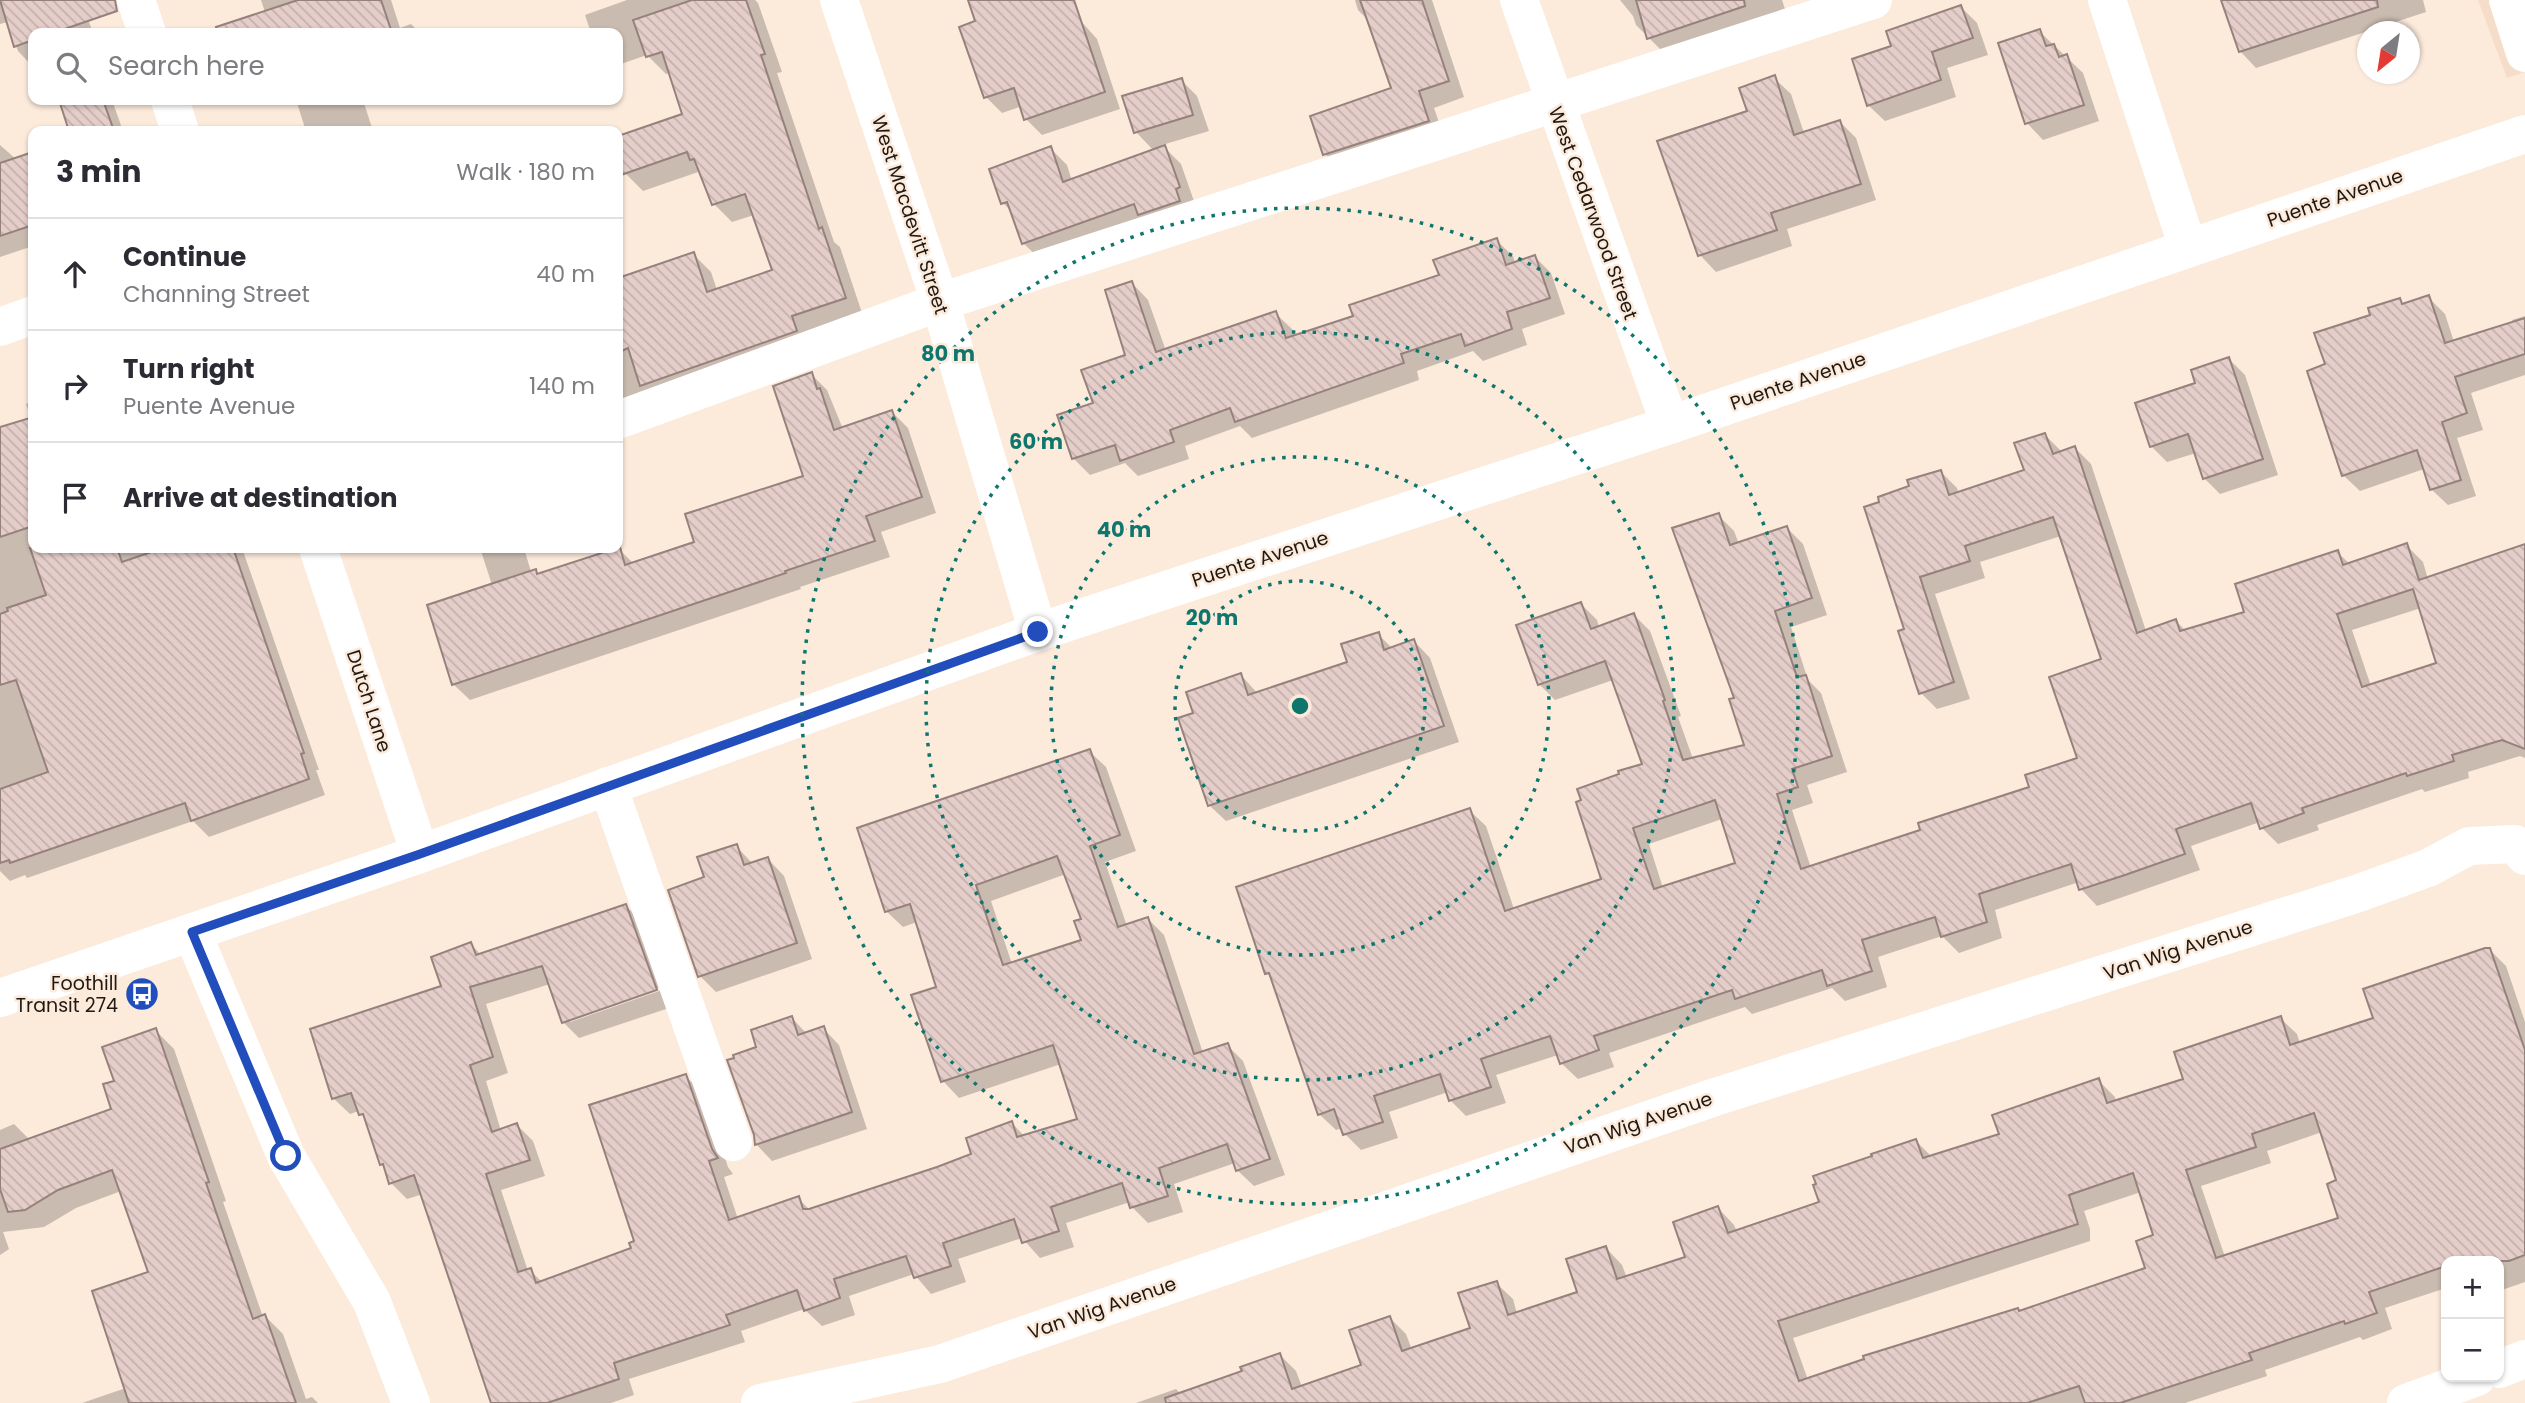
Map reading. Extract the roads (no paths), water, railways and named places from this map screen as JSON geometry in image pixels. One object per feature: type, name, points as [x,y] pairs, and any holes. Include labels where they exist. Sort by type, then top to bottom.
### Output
[{"type":"street","points":[[136,0],[146,28]]},
{"type":"street","name":"West Macdevitt Street","points":[[839,0],[940,302],[1038,632]]},
{"type":"street","name":"West Cedarwood Street","points":[[1519,0],[1670,425]]},
{"type":"street","points":[[623,418],[940,302],[1873,0]]},
{"type":"street","points":[[2107,0],[2188,248]]},
{"type":"street","points":[[172,105],[178,126]]},
{"type":"street","name":"Puente Avenue","points":[[0,998],[420,854],[1038,632],[1670,425],[2525,134]]},
{"type":"street","points":[[0,327],[28,317]]},
{"type":"street","name":"Dutch Lane","points":[[320,553],[420,854]]},
{"type":"street","points":[[608,786],[733,1142]]},
{"type":"street","name":"Van Wig Avenue","points":[[760,1403],[940,1364],[1715,1097],[2356,894],[2428,868],[2469,846],[2520,850]]},
{"type":"street","points":[[192,932],[286,1156],[372,1302],[411,1403]]},
{"type":"street","points":[[2504,1366],[2525,1359]]},
{"type":"street","points":[[2406,1403],[2463,1382]]},
{"type":"place","name":"Foothill Transit 274","points":[[142,994]]}]
